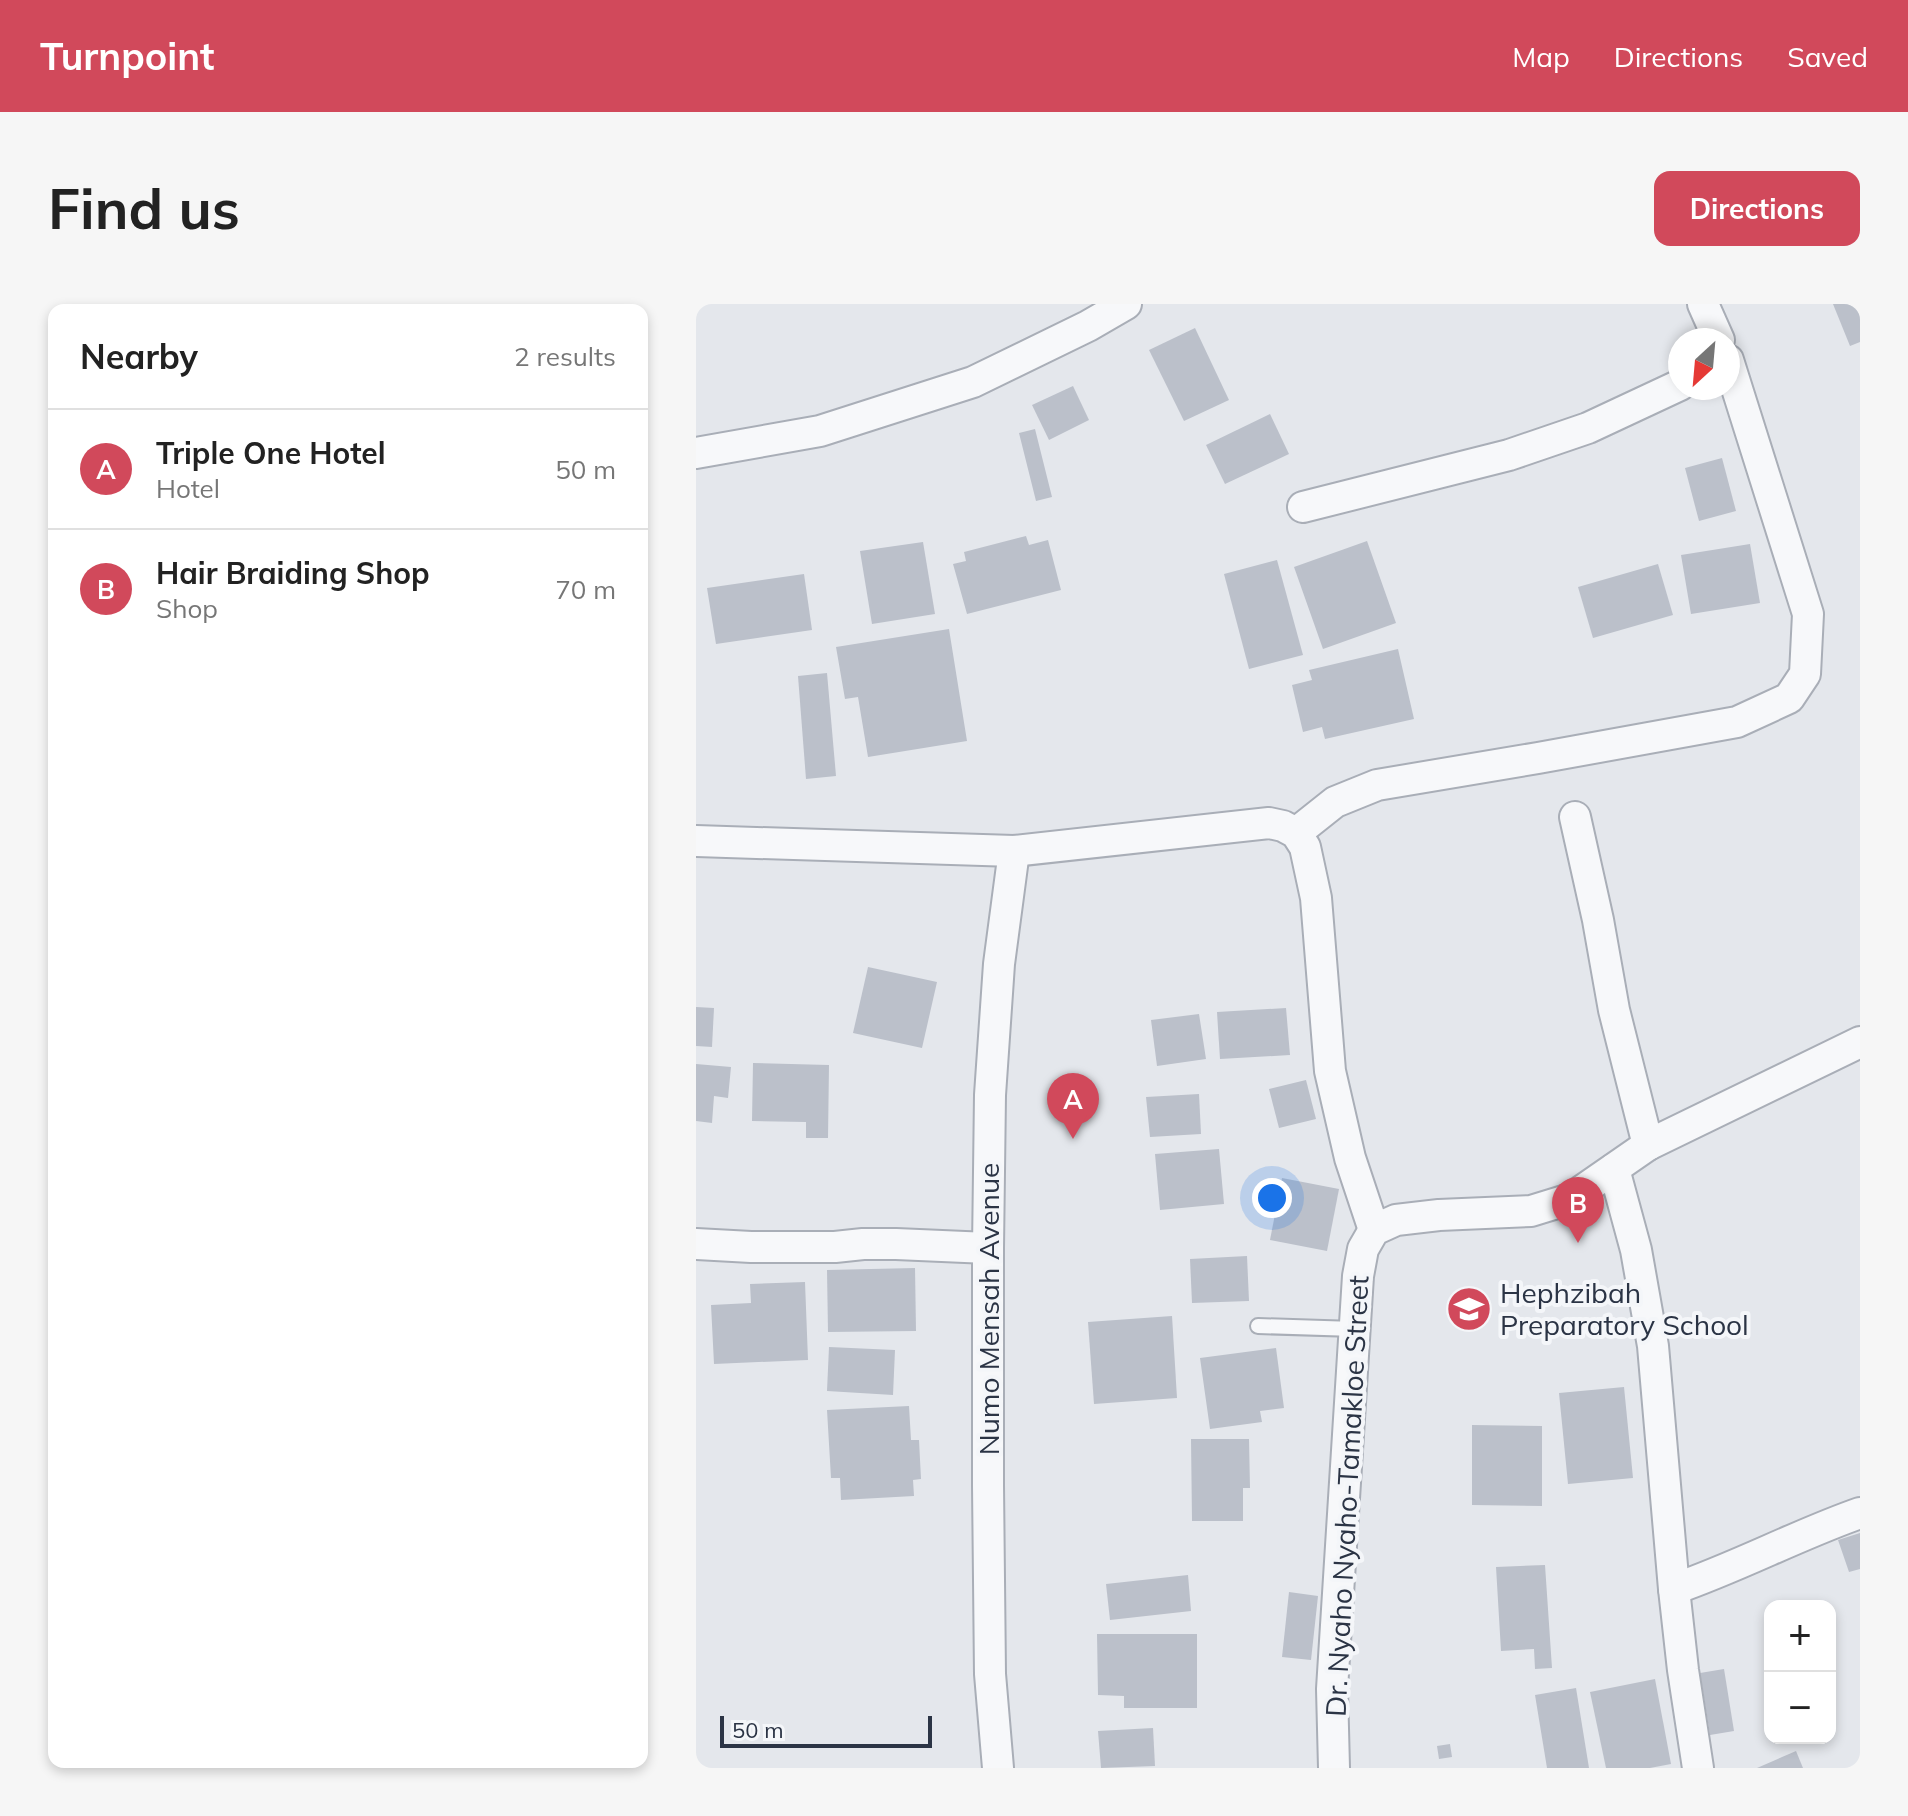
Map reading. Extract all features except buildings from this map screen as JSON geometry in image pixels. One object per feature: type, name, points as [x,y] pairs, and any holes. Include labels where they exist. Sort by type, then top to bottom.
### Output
[{"type":"street","points":[[696,453],[820,431],[973,382],[1126,304]]},
{"type":"street","points":[[1703,304],[1714,328]]},
{"type":"street","points":[[1303,507],[1509,455],[1588,428],[1668,391]]},
{"type":"street","points":[[1296,833],[1335,802],[1377,785],[1737,722],[1789,698],[1805,674],[1808,614],[1740,400]]},
{"type":"street","points":[[1575,817],[1614,1010],[1648,1145]]},
{"type":"street","points":[[696,841],[1014,851],[1269,823],[1296,833],[1305,847],[1316,898],[1330,1071],[1350,1158],[1374,1230],[1396,1220],[1531,1211],[1570,1199],[1648,1145],[1860,1042]]},
{"type":"street","name":"Numo Mensah Avenue","points":[[998,1768],[990,1674],[990,1095],[999,964],[1014,851]]},
{"type":"street","points":[[1614,1169],[1636,1250],[1653,1346],[1674,1589],[1698,1768]]},
{"type":"street","name":"Dr. Nyaho Nyaho-Tamakloe Street","points":[[1334,1768],[1332,1689],[1358,1276],[1363,1249],[1374,1230]]},
{"type":"street","points":[[696,1244],[835,1247],[896,1244],[988,1248]]},
{"type":"street","points":[[1674,1589],[1860,1513]]},
{"type":"lane","points":[[1258,1326],[1355,1329]]},
{"type":"place","name":"Triple One Hotel","points":[[1073,1139]]},
{"type":"place","name":"Hair Braiding Shop","points":[[1578,1243]]},
{"type":"place","name":"Hephzibah Preparatory School","points":[[1469,1309]]}]
